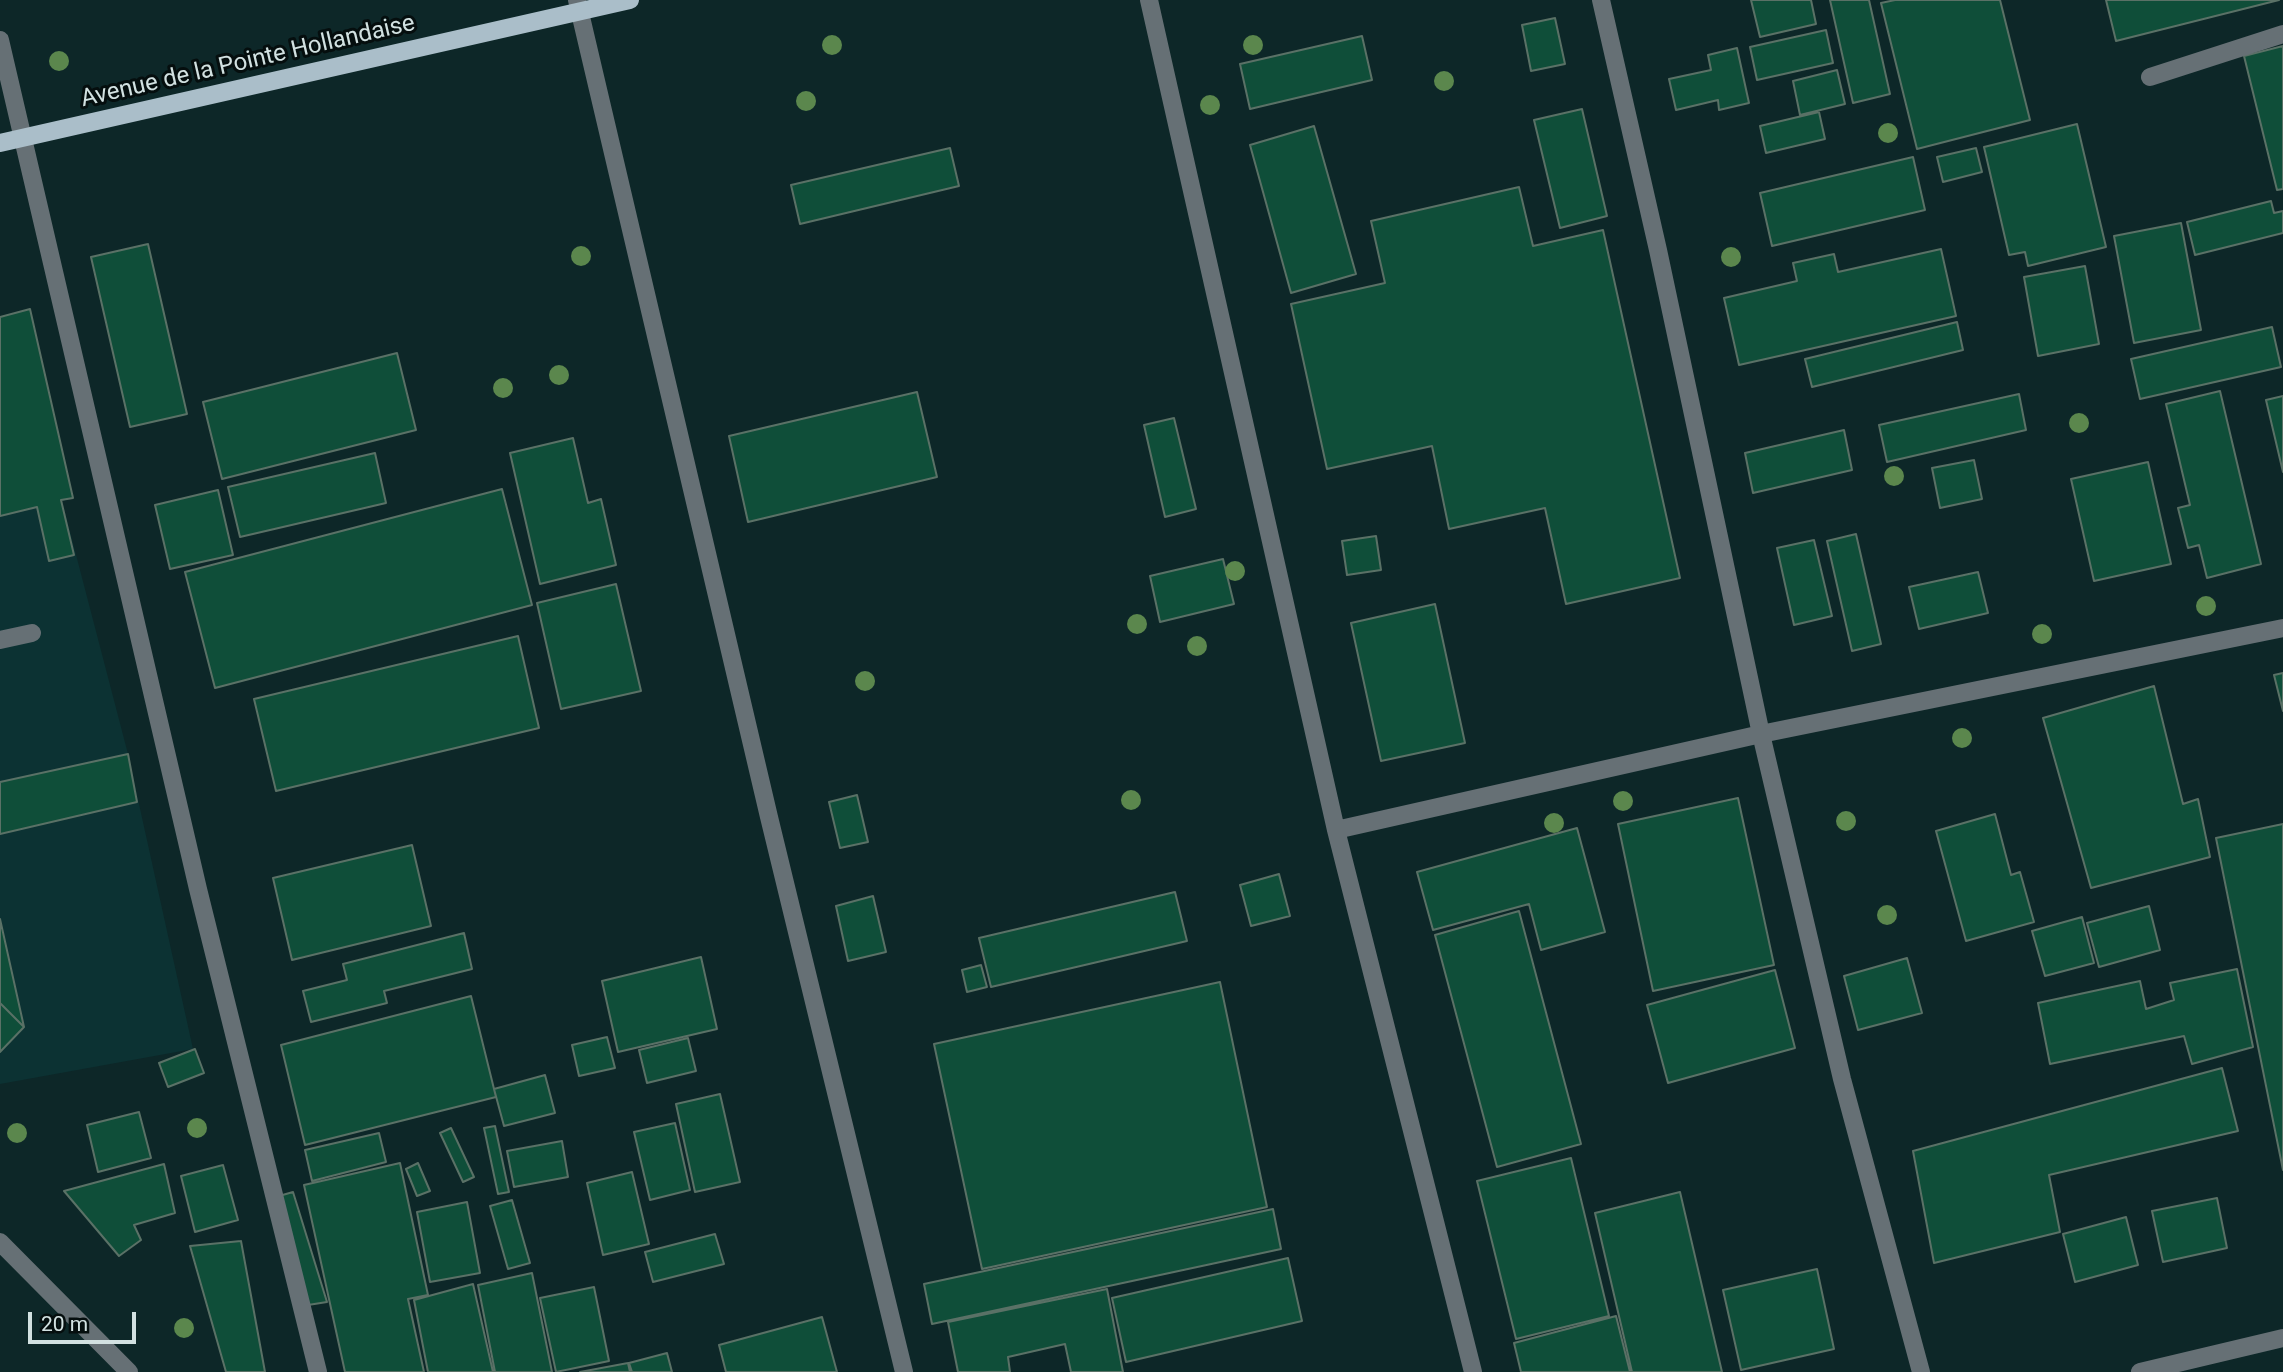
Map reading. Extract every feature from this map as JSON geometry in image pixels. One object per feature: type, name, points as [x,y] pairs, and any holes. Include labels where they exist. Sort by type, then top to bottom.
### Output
[{"type":"main road","name":"Avenue de la Pointe Hollandaise","points":[[0,144],[578,6],[630,0]]},
{"type":"street","points":[[1149,0],[1336,830],[1473,1372]]},
{"type":"street","points":[[1601,0],[1658,250],[1761,734],[1842,1079],[1921,1372]]},
{"type":"street","points":[[578,6],[769,817],[904,1372]]},
{"type":"street","points":[[2150,77],[2283,34]]},
{"type":"street","points":[[0,40],[198,889],[318,1372]]},
{"type":"street","points":[[1336,830],[1761,734],[2283,628]]},
{"type":"street","points":[[0,640],[32,633]]},
{"type":"street","points":[[0,1242],[129,1372]]},
{"type":"street","points":[[2143,1372],[2283,1338]]},
{"type":"shaded area","points":[[30,309],[73,498],[62,501],[128,754],[193,1049],[0,1084],[0,317]]},
{"type":"building","points":[[1751,0],[1811,0],[1816,24],[1760,37]]},
{"type":"building","points":[[1830,0],[1869,0],[1890,94],[1853,103]]},
{"type":"building","points":[[1895,0],[2000,0],[2030,120],[1917,149],[1881,3]]},
{"type":"building","points":[[2106,0],[2279,0],[2116,41]]},
{"type":"building","points":[[1555,18],[1565,64],[1531,71],[1522,25]]},
{"type":"building","points":[[1826,30],[1833,63],[1757,80],[1750,47]]},
{"type":"building","points":[[1362,36],[1372,80],[1250,109],[1240,64]]},
{"type":"building","points":[[2283,46],[2283,189],[2277,190],[2244,56]]},
{"type":"building","points":[[1737,48],[1749,103],[1719,110],[1718,100],[1676,110],[1669,79],[1711,70],[1708,55]]},
{"type":"building","points":[[1837,70],[1845,104],[1800,115],[1793,81]]},
{"type":"building","points":[[1582,109],[1607,216],[1560,228],[1534,120]]},
{"type":"building","points":[[1819,112],[1825,139],[1766,153],[1760,126]]},
{"type":"building","points":[[2077,124],[2106,247],[2028,266],[2025,252],[2009,255],[1984,147]]},
{"type":"building","points":[[1314,126],[1356,274],[1291,293],[1250,145]]},
{"type":"building","points":[[950,148],[959,186],[800,224],[791,185]]},
{"type":"building","points":[[1976,148],[1982,172],[1943,182],[1937,157]]},
{"type":"building","points":[[1913,157],[1925,210],[1772,246],[1760,193]]},
{"type":"building","points":[[1519,187],[1533,246],[1603,230],[1680,578],[1566,604],[1545,508],[1449,529],[1432,446],[1327,469],[1291,304],[1385,283],[1371,221]]},
{"type":"building","points":[[2271,201],[2274,213],[2283,211],[2283,233],[2195,255],[2187,222]]},
{"type":"building","points":[[2181,223],[2201,330],[2134,343],[2114,236]]},
{"type":"building","points":[[148,244],[187,414],[130,427],[91,257]]},
{"type":"building","points":[[1941,249],[1956,316],[1739,365],[1724,298],[1797,281],[1793,263],[1834,254],[1838,272]]},
{"type":"building","points":[[2085,266],[2099,344],[2038,356],[2024,277]]},
{"type":"building","points":[[30,309],[73,498],[61,500],[74,555],[49,561],[37,507],[0,516],[0,317]]},
{"type":"building","points":[[1957,322],[1963,350],[1812,387],[1805,359]]},
{"type":"building","points":[[2272,327],[2281,367],[2140,399],[2131,359]]},
{"type":"building","points":[[397,353],[416,430],[222,479],[203,402]]},
{"type":"building","points":[[2220,391],[2261,564],[2207,578],[2199,545],[2188,548],[2178,508],[2190,505],[2166,404]]},
{"type":"building","points":[[917,392],[937,477],[748,522],[729,436]]},
{"type":"building","points":[[2019,394],[2026,430],[1887,462],[1879,425]]},
{"type":"building","points":[[2283,396],[2283,472],[2266,400]]},
{"type":"building","points":[[1174,418],[1196,509],[1165,517],[1144,425]]},
{"type":"building","points":[[1844,430],[1852,470],[1753,493],[1745,453]]},
{"type":"building","points":[[573,438],[588,503],[601,499],[616,565],[540,584],[510,453]]},
{"type":"building","points":[[375,453],[386,503],[240,537],[228,487]]},
{"type":"building","points":[[1974,460],[1982,499],[1940,508],[1932,468]]},
{"type":"building","points":[[2148,462],[2171,564],[2094,581],[2071,479]]},
{"type":"building","points":[[502,489],[532,605],[215,688],[185,572]]},
{"type":"building","points":[[218,490],[233,555],[170,569],[155,505]]},
{"type":"building","points":[[1856,534],[1881,644],[1852,651],[1827,541]]},
{"type":"building","points":[[1376,536],[1381,570],[1347,575],[1342,541]]},
{"type":"building","points":[[1814,540],[1832,616],[1794,625],[1777,548]]},
{"type":"building","points":[[1223,559],[1234,604],[1160,622],[1150,576]]},
{"type":"building","points":[[1978,572],[1988,613],[1919,629],[1909,587]]},
{"type":"building","points":[[616,584],[641,691],[561,709],[537,603]]},
{"type":"building","points":[[1435,604],[1465,743],[1381,761],[1351,623]]},
{"type":"building","points":[[518,636],[539,728],[276,791],[254,699]]},
{"type":"building","points":[[2283,673],[2283,711],[2274,675]]},
{"type":"building","points":[[2154,686],[2183,804],[2198,799],[2210,857],[2091,888],[2043,718]]},
{"type":"building","points":[[128,754],[137,802],[0,834],[0,782]]},
{"type":"building","points":[[857,795],[868,842],[840,848],[829,802]]},
{"type":"building","points":[[1738,798],[1774,965],[1653,991],[1618,824]]},
{"type":"building","points":[[1995,814],[2011,875],[2020,872],[2034,922],[1966,941],[1936,831]]},
{"type":"building","points":[[2283,824],[2283,1170],[2216,838]]},
{"type":"building","points":[[1577,828],[1605,932],[1541,950],[1529,904],[1433,930],[1417,872]]},
{"type":"building","points":[[412,845],[431,926],[292,960],[273,878]]},
{"type":"building","points":[[1279,874],[1290,916],[1251,926],[1240,885]]},
{"type":"building","points":[[1175,892],[1187,941],[991,987],[979,938]]},
{"type":"building","points":[[873,896],[886,952],[848,961],[836,906]]},
{"type":"building","points":[[2149,906],[2160,950],[2099,967],[2087,923]]},
{"type":"building","points":[[1519,911],[1581,1144],[1497,1167],[1435,935]]},
{"type":"building","points":[[2082,917],[2094,963],[2045,976],[2032,931]]},
{"type":"building","points":[[0,919],[24,1027],[0,1003]]},
{"type":"building","points":[[464,933],[472,969],[384,991],[387,1003],[311,1022],[303,991],[347,980],[343,964]]},
{"type":"building","points":[[701,957],[717,1029],[618,1052],[602,981]]},
{"type":"building","points":[[1907,958],[1922,1013],[1858,1030],[1844,976]]},
{"type":"building","points":[[981,965],[987,987],[967,992],[962,970]]},
{"type":"building","points":[[2237,969],[2253,1047],[2192,1064],[2184,1036],[2050,1064],[2038,1003],[2140,981],[2146,1009],[2174,1000],[2170,983]]},
{"type":"building","points":[[1775,970],[1795,1048],[1668,1083],[1647,1005]]},
{"type":"building","points":[[1220,982],[1267,1207],[982,1269],[934,1044]]},
{"type":"building","points":[[471,996],[496,1097],[305,1145],[281,1045]]},
{"type":"building","points":[[0,1003],[24,1027],[0,1052]]},
{"type":"building","points":[[607,1037],[615,1068],[579,1076],[572,1045]]},
{"type":"building","points":[[688,1038],[696,1071],[647,1083],[639,1050]]},
{"type":"building","points":[[195,1049],[204,1073],[168,1087],[159,1063]]},
{"type":"building","points":[[2222,1068],[2238,1131],[2049,1175],[2060,1232],[1934,1263],[1913,1151]]},
{"type":"building","points":[[545,1075],[555,1113],[504,1126],[494,1089]]},
{"type":"building","points":[[720,1094],[740,1182],[695,1192],[676,1104]]},
{"type":"building","points":[[139,1112],[151,1158],[98,1172],[87,1125]]},
{"type":"building","points":[[675,1123],[690,1190],[650,1200],[634,1132]]},
{"type":"building","points":[[495,1126],[509,1192],[498,1194],[484,1128]]},
{"type":"building","points":[[451,1128],[474,1177],[463,1182],[440,1133]]},
{"type":"building","points":[[379,1133],[386,1162],[312,1181],[305,1150]]},
{"type":"building","points":[[562,1141],[568,1177],[514,1187],[507,1151]]},
{"type":"building","points":[[1571,1158],[1609,1316],[1516,1339],[1477,1181]]},
{"type":"building","points":[[400,1163],[428,1295],[408,1299],[424,1372],[345,1372],[304,1185]]},
{"type":"building","points":[[418,1163],[430,1191],[417,1196],[406,1169]]},
{"type":"building","points":[[164,1164],[175,1213],[134,1225],[141,1240],[119,1256],[64,1191]]},
{"type":"building","points":[[223,1165],[238,1220],[195,1232],[181,1176]]},
{"type":"building","points":[[632,1172],[649,1244],[603,1255],[587,1183]]},
{"type":"building","points":[[293,1192],[327,1302],[308,1305],[279,1196]]},
{"type":"building","points":[[1680,1192],[1722,1372],[1632,1372],[1595,1213]]},
{"type":"building","points":[[2217,1198],[2227,1248],[2163,1262],[2152,1211]]},
{"type":"building","points":[[512,1200],[530,1263],[508,1269],[490,1206]]},
{"type":"building","points":[[467,1202],[480,1273],[430,1282],[417,1212]]},
{"type":"building","points":[[1273,1209],[1281,1249],[932,1324],[924,1284]]},
{"type":"building","points":[[2126,1217],[2138,1265],[2075,1282],[2063,1234]]},
{"type":"building","points":[[715,1234],[724,1264],[653,1282],[645,1252]]},
{"type":"building","points":[[241,1241],[265,1372],[226,1372],[190,1246]]},
{"type":"building","points":[[1288,1258],[1302,1321],[1126,1362],[1112,1298]]},
{"type":"building","points":[[1817,1269],[1834,1349],[1741,1370],[1723,1290]]},
{"type":"building","points":[[532,1273],[552,1372],[495,1372],[478,1285]]},
{"type":"building","points":[[473,1284],[493,1372],[428,1372],[414,1300]]},
{"type":"building","points":[[594,1287],[609,1361],[556,1372],[540,1298]]},
{"type":"building","points":[[1107,1289],[1123,1372],[1071,1372],[1065,1344],[1008,1357],[1010,1372],[958,1372],[948,1322]]},
{"type":"building","points":[[1616,1316],[1630,1372],[1521,1372],[1514,1343]]},
{"type":"building","points":[[822,1317],[837,1372],[726,1372],[719,1345]]},
{"type":"building","points":[[667,1353],[672,1372],[632,1372],[629,1363]]},
{"type":"building","points":[[628,1363],[630,1372],[580,1372]]}]
